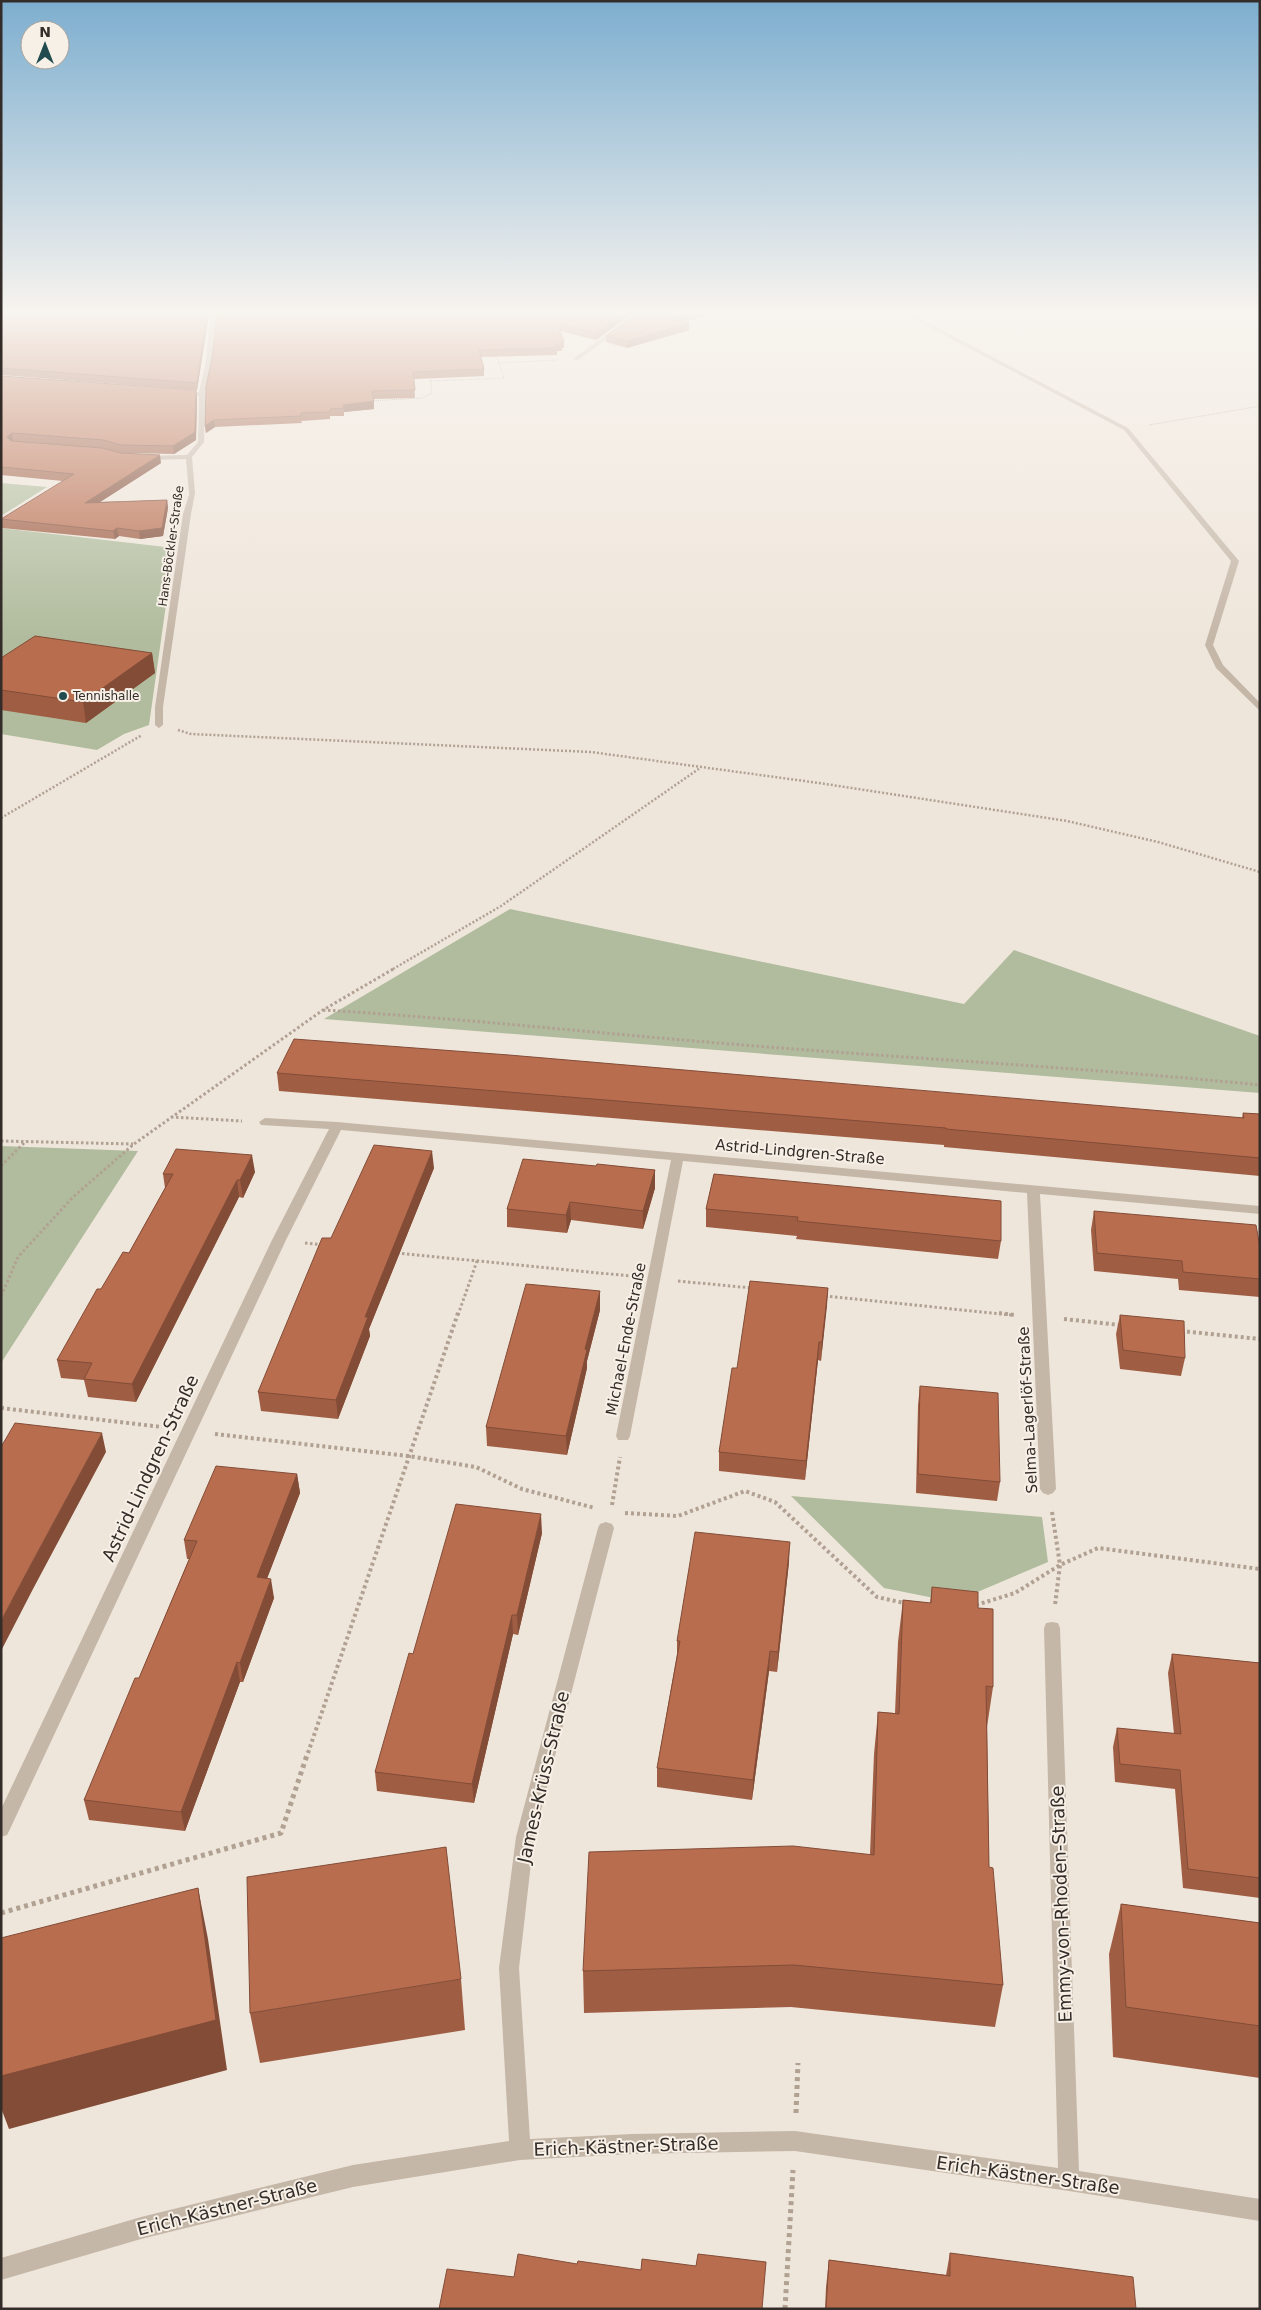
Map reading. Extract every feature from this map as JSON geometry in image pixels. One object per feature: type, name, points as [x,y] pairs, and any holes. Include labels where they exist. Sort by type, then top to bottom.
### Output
[{"type":"street","points":[[139,458],[189,457],[201,442],[201,422]]},
{"type":"street","points":[[1112,422],[1126,429],[1235,561],[1209,645],[1220,666],[1260,708]]},
{"type":"street","name":"Hans-Böckler-Straße","points":[[159,725],[161,697],[187,514],[192,493],[189,457]]},
{"type":"street","name":"Astrid-Lindgren-Straße","points":[[265,1122],[337,1126],[1260,1210]]},
{"type":"street","name":"Astrid-Lindgren-Straße","points":[[1,1828],[279,1240],[337,1126]]},
{"type":"street","name":"Michael-Ende-Straße","points":[[623,1436],[678,1157]]},
{"type":"street","name":"Selma-Lagerlöf-Straße","points":[[1033,1189],[1048,1489]]},
{"type":"street","name":"James-Krüss-Straße","points":[[520,2150],[509,1968],[525,1837],[608,1520]]},
{"type":"street","name":"Emmy-von-Rhoden-Straße","points":[[1052,1628],[1069,2180]]},
{"type":"street","name":"Erich-Kästner-Straße","points":[[1,2269],[141,2228],[353,2176],[520,2150],[632,2144],[795,2141],[1069,2180],[1260,2210]]},
{"type":"path","points":[[1126,429],[1168,422]]},
{"type":"path","points":[[1,818],[159,725],[191,734],[591,752],[819,783],[1067,822],[1158,842],[1260,872]]},
{"type":"path","points":[[1,1296],[18,1256],[73,1197],[134,1144],[323,1010],[501,906],[700,767]]},
{"type":"path","points":[[323,1010],[412,1015],[719,1043],[1160,1075],[1260,1085]]},
{"type":"path","points":[[171,1117],[265,1122]]},
{"type":"path","points":[[1,1141],[134,1144]]},
{"type":"path","points":[[1,1166],[26,1141]]},
{"type":"path","points":[[279,1240],[328,1246]]},
{"type":"path","points":[[388,1252],[753,1288]]},
{"type":"path","points":[[1,1913],[280,1833],[408,1456],[477,1261]]},
{"type":"path","points":[[822,1295],[1126,1326]]},
{"type":"path","points":[[1174,1330],[1260,1339]]},
{"type":"path","points":[[1,1408],[408,1456],[476,1467],[522,1489],[608,1520],[678,1516],[745,1491],[775,1502],[877,1597],[914,1605]]},
{"type":"path","name":"Michael-Ende-Straße","points":[[608,1520],[623,1436]]},
{"type":"path","name":"Selma-Lagerlöf-Straße","points":[[1048,1489],[1060,1565],[1052,1628]]},
{"type":"path","points":[[970,1607],[1015,1592],[1060,1565],[1098,1548],[1260,1569]]},
{"type":"path","points":[[785,2309],[798,2063]]},
{"type":"green space","points":[[1,483],[47,487],[1,516]]},
{"type":"green space","points":[[1,528],[174,548],[149,725],[124,734],[97,750],[1,734]]},
{"type":"green space","points":[[510,909],[964,1004],[1014,950],[1260,1036],[1260,1093],[324,1019]]},
{"type":"green space","points":[[1,1146],[138,1151],[1,1363]]},
{"type":"green space","points":[[791,1496],[1042,1517],[1048,1562],[954,1602],[884,1588]]},
{"type":"building","points":[[1,422],[195,422],[195,432],[173,446],[121,445],[103,440],[12,433],[7,437],[11,441],[102,448],[121,453],[160,455],[85,503],[167,500],[162,528],[139,531],[117,528],[113,531],[1,519],[74,474],[1,467]]},
{"type":"building","points":[[35,636],[152,653],[83,702],[1,690],[1,658]]},
{"type":"building","points":[[294,1039],[509,1055],[1244,1118],[1243,1113],[1260,1114],[1260,1158],[946,1128],[277,1073]]},
{"type":"building","points":[[374,1145],[432,1151],[365,1317],[368,1317],[336,1400],[258,1392],[322,1238],[331,1238]]},
{"type":"building","points":[[176,1149],[252,1155],[240,1180],[237,1180],[132,1384],[84,1379],[92,1363],[57,1360],[97,1289],[101,1289],[123,1252],[129,1253],[173,1174],[163,1174]]},
{"type":"building","points":[[523,1159],[655,1170],[643,1211],[570,1202],[566,1215],[507,1209]]},
{"type":"building","points":[[714,1174],[1001,1201],[1001,1241],[797,1221],[798,1217],[706,1209]]},
{"type":"building","points":[[1094,1211],[1256,1225],[1260,1247],[1260,1279],[1183,1272],[1182,1261],[1097,1253]]},
{"type":"building","points":[[750,1281],[828,1288],[822,1342],[819,1342],[806,1461],[719,1452],[732,1368],[737,1368]]},
{"type":"building","points":[[526,1284],[600,1291],[566,1436],[486,1427]]},
{"type":"building","points":[[1120,1315],[1184,1321],[1185,1358],[1123,1350]]},
{"type":"building","points":[[920,1386],[998,1393],[1000,1482],[918,1474]]},
{"type":"building","points":[[15,1423],[102,1433],[1,1621],[1,1447]]},
{"type":"building","points":[[216,1466],[297,1474],[257,1577],[271,1579],[240,1663],[237,1662],[181,1812],[84,1800],[135,1678],[139,1678],[197,1541],[184,1540]]},
{"type":"building","points":[[456,1504],[541,1514],[517,1615],[512,1615],[472,1784],[375,1772],[409,1653],[413,1654]]},
{"type":"building","points":[[695,1532],[790,1542],[778,1652],[770,1651],[753,1780],[657,1768],[680,1641],[677,1641]]},
{"type":"building","points":[[932,1587],[978,1592],[978,1608],[993,1609],[993,1687],[986,1686],[989,1867],[993,1868],[1003,1985],[794,1965],[583,1971],[589,1852],[793,1846],[874,1855],[878,1712],[899,1714],[903,1600],[931,1603]]},
{"type":"building","points":[[1172,1654],[1260,1663],[1260,1878],[1188,1869],[1180,1770],[1120,1764],[1117,1728],[1181,1734]]},
{"type":"building","points":[[446,1847],[461,1979],[250,2013],[247,1877]]},
{"type":"building","points":[[198,1888],[216,2020],[1,2076],[1,1938]]},
{"type":"building","points":[[1121,1904],[1260,1923],[1260,2026],[1126,2007]]},
{"type":"building","points":[[950,2253],[1133,2277],[1136,2309],[826,2309],[829,2260],[950,2276]]},
{"type":"building","points":[[518,2254],[577,2264],[578,2261],[641,2270],[642,2259],[696,2266],[698,2254],[766,2262],[762,2309],[439,2309],[447,2269],[514,2277]]},
{"type":"place","name":"Tennishalle","points":[[63,696]]}]
